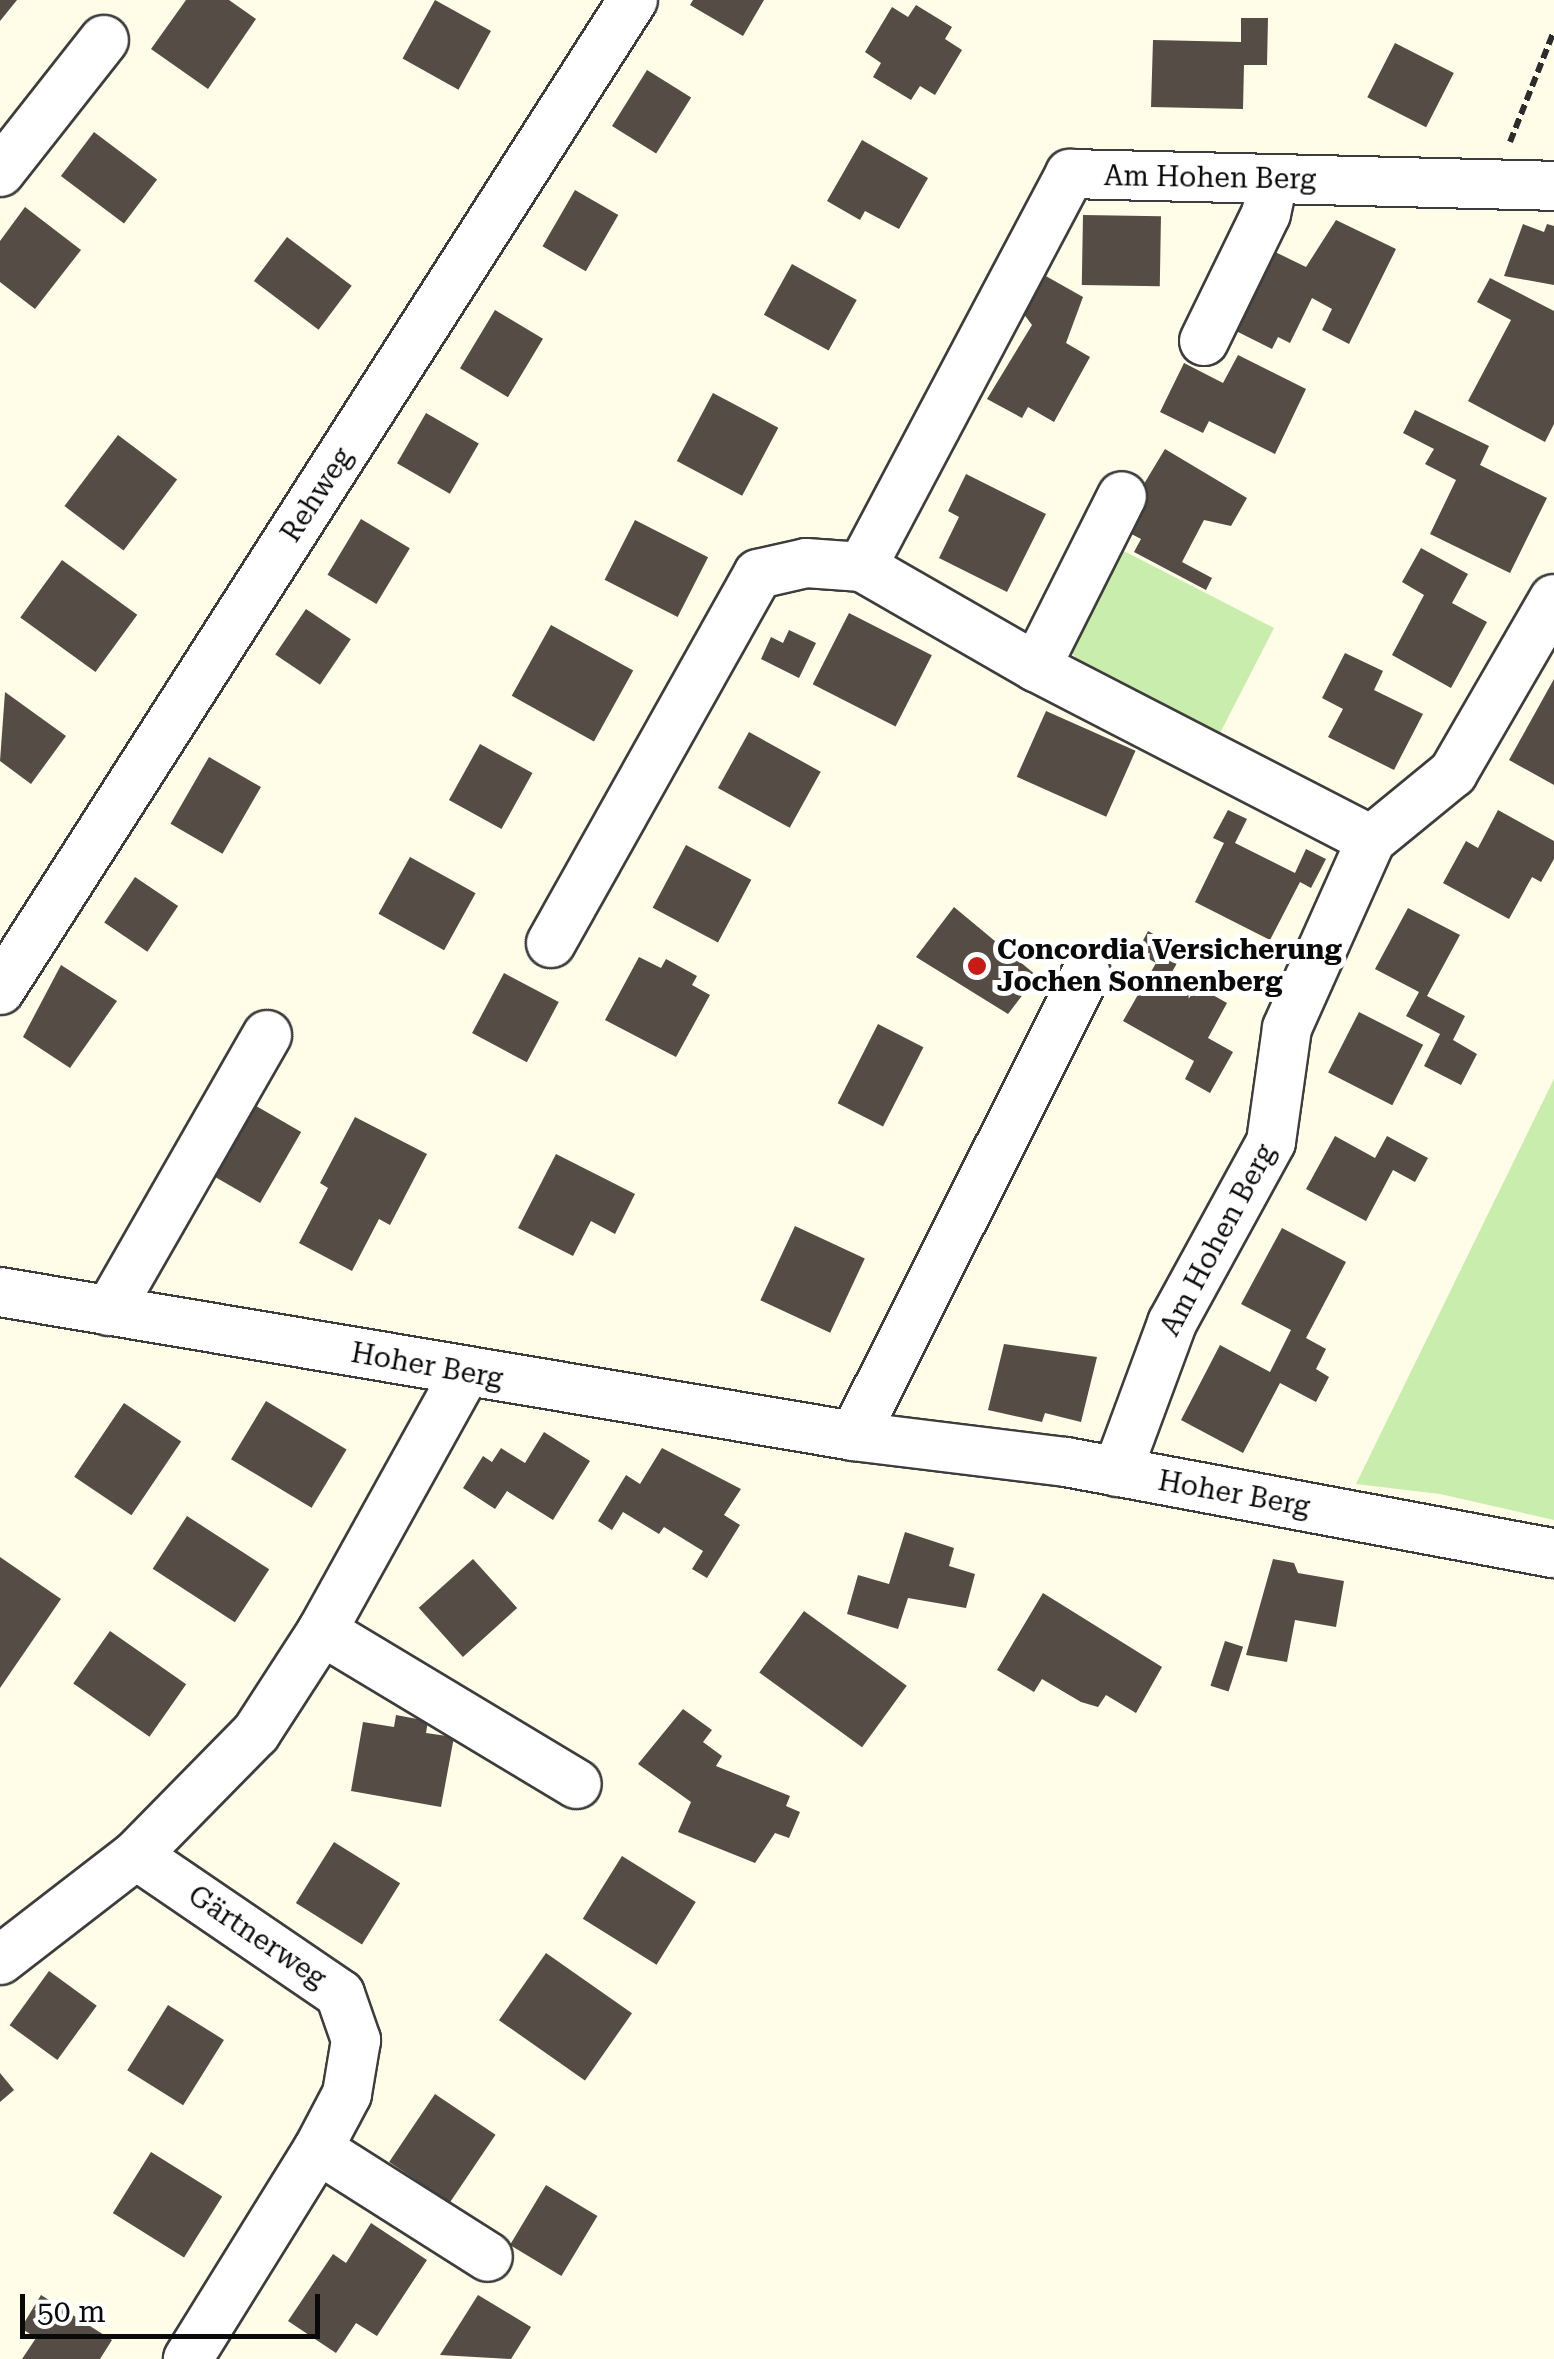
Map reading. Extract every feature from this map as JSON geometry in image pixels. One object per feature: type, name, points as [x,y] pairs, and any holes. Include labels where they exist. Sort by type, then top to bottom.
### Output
[{"type":"street","name":"Rehweg","points":[[0,990],[633,0]]},
{"type":"street","points":[[0,172],[104,40]]},
{"type":"street","name":"Am Hohen Berg","points":[[862,566],[1070,174],[1273,182],[1496,180],[1554,186]]},
{"type":"street","points":[[1204,341],[1266,214],[1273,182]]},
{"type":"street","points":[[1036,667],[1122,496]]},
{"type":"street","points":[[551,944],[758,574],[806,563],[862,566],[1036,667],[1371,840]]},
{"type":"street","name":"Am Hohen Berg","points":[[1118,1472],[1172,1323],[1271,1142],[1287,1028],[1371,840],[1454,773],[1554,599]]},
{"type":"street","points":[[854,1436],[1086,974]]},
{"type":"street","points":[[109,1311],[266,1036]]},
{"type":"street","name":"Hoher Berg","points":[[0,1292],[854,1436],[1118,1472],[1554,1553]]},
{"type":"street","points":[[0,1960],[136,1854],[256,1733],[322,1631],[465,1373]]},
{"type":"street","points":[[322,1631],[576,1784]]},
{"type":"street","name":"Gärtnerweg","points":[[136,1854],[340,1994],[356,2040],[346,2094],[318,2149],[188,2359]]},
{"type":"street","points":[[318,2149],[488,2257]]},
{"type":"path","points":[[1496,180],[1554,31]]},
{"type":"green space","points":[[1118,548],[1274,628],[1219,735],[1078,661],[1070,650]]},
{"type":"green space","points":[[1554,1079],[1554,1520],[1440,1494],[1356,1484]]},
{"type":"building","points":[[0,0],[17,0],[0,21]]},
{"type":"building","points":[[186,0],[229,0],[256,19],[208,89],[151,49]]},
{"type":"building","points":[[435,0],[491,31],[458,90],[403,59]]},
{"type":"building","points":[[693,0],[764,0],[743,36],[690,5]]},
{"type":"building","points":[[916,5],[952,27],[945,39],[962,50],[935,95],[920,86],[911,100],[873,77],[881,63],[865,52],[892,7],[908,17]]},
{"type":"building","points":[[1241,18],[1268,18],[1267,65],[1244,65],[1243,109],[1151,107],[1153,40],[1241,42]]},
{"type":"building","points":[[1395,43],[1454,73],[1426,127],[1367,97]]},
{"type":"building","points":[[647,70],[691,98],[656,154],[612,126]]},
{"type":"building","points":[[94,132],[157,180],[124,223],[61,176]]},
{"type":"building","points":[[862,140],[928,178],[899,229],[865,211],[860,220],[827,201]]},
{"type":"building","points":[[575,190],[618,215],[586,271],[542,246]]},
{"type":"building","points":[[25,207],[81,250],[35,309],[0,282],[0,241]]},
{"type":"building","points":[[1083,215],[1161,216],[1160,286],[1082,285]]},
{"type":"building","points":[[1336,220],[1396,249],[1349,344],[1322,330],[1332,309],[1312,298],[1290,343],[1278,337],[1272,349],[1230,328],[1269,249],[1306,267]]},
{"type":"building","points":[[1523,224],[1544,232],[1547,224],[1554,226],[1554,285],[1504,276]]},
{"type":"building","points":[[287,237],[352,286],[319,330],[254,281]]},
{"type":"building","points":[[792,264],[857,300],[829,351],[764,315]]},
{"type":"building","points":[[1044,275],[1083,297],[1066,343],[1090,357],[1054,422],[1028,407],[1022,418],[987,399],[1032,325],[1023,313]]},
{"type":"building","points":[[1490,278],[1554,311],[1554,424],[1545,442],[1468,401],[1511,320],[1477,302]]},
{"type":"building","points":[[495,310],[543,339],[508,397],[460,368]]},
{"type":"building","points":[[1238,355],[1306,389],[1275,454],[1209,421],[1203,433],[1160,412],[1184,363],[1223,383]]},
{"type":"building","points":[[713,393],[778,428],[742,496],[677,461]]},
{"type":"building","points":[[1415,410],[1489,446],[1480,465],[1547,498],[1510,573],[1430,534],[1456,480],[1425,464],[1434,449],[1403,433]]},
{"type":"building","points":[[426,413],[479,444],[450,494],[397,463]]},
{"type":"building","points":[[118,435],[177,480],[124,551],[64,506]]},
{"type":"building","points":[[1165,449],[1247,498],[1231,526],[1204,520],[1182,562],[1212,578],[1206,590],[1134,552],[1141,539],[1118,527]]},
{"type":"building","points":[[966,474],[1046,514],[1007,592],[939,558],[959,517],[948,511]]},
{"type":"building","points":[[361,519],[410,548],[376,604],[328,575]]},
{"type":"building","points":[[635,520],[708,557],[678,617],[605,580]]},
{"type":"building","points":[[1421,548],[1468,574],[1452,603],[1487,622],[1451,688],[1392,655],[1424,595],[1402,582]]},
{"type":"building","points":[[62,560],[137,615],[96,672],[20,617]]},
{"type":"building","points":[[306,609],[351,639],[320,685],[275,655]]},
{"type":"building","points":[[849,613],[932,655],[896,727],[813,684]]},
{"type":"building","points":[[551,625],[633,671],[594,741],[512,696]]},
{"type":"building","points":[[789,630],[816,643],[799,678],[761,659],[771,637],[783,643]]},
{"type":"building","points":[[1345,653],[1383,671],[1374,690],[1423,714],[1394,770],[1328,737],[1343,709],[1322,698]]},
{"type":"building","points":[[1554,679],[1554,785],[1509,760]]},
{"type":"building","points":[[5,692],[66,736],[31,784],[0,761]]},
{"type":"building","points":[[1046,711],[1136,751],[1106,817],[1017,777]]},
{"type":"building","points":[[749,732],[821,772],[790,828],[718,788]]},
{"type":"building","points":[[480,744],[532,773],[501,829],[449,800]]},
{"type":"building","points":[[209,757],[261,787],[222,854],[170,824]]},
{"type":"building","points":[[1228,810],[1247,819],[1235,843],[1295,873],[1306,849],[1326,859],[1311,888],[1300,882],[1270,940],[1195,902],[1224,843],[1213,838]]},
{"type":"building","points":[[1498,810],[1554,841],[1554,859],[1541,882],[1532,877],[1509,919],[1443,883],[1466,841],[1478,848]]},
{"type":"building","points":[[686,845],[751,880],[718,942],[653,908]]},
{"type":"building","points":[[410,857],[476,893],[444,950],[378,914]]},
{"type":"building","points":[[135,877],[178,906],[147,952],[104,923]]},
{"type":"building","name":"Concordia Versicherung Jochen Sonnenberg","points":[[954,907],[1037,976],[1008,1014],[916,957]]},
{"type":"building","points":[[1408,908],[1460,935],[1427,996],[1465,1016],[1453,1040],[1477,1054],[1461,1085],[1424,1066],[1440,1034],[1406,1016],[1419,992],[1375,969]]},
{"type":"building","points":[[1148,931],[1184,951],[1172,972],[1227,1003],[1208,1038],[1233,1052],[1210,1093],[1185,1079],[1194,1061],[1123,1021],[1156,963],[1137,952]]},
{"type":"building","points":[[639,957],[661,968],[666,959],[697,976],[692,985],[710,995],[676,1057],[605,1020]]},
{"type":"building","points":[[61,965],[117,1001],[70,1068],[23,1037]]},
{"type":"building","points":[[504,973],[559,1002],[527,1062],[472,1033]]},
{"type":"building","points":[[1359,1012],[1423,1045],[1392,1105],[1328,1073]]},
{"type":"building","points":[[878,1024],[923,1047],[883,1126],[838,1103]]},
{"type":"building","points":[[244,1099],[301,1132],[260,1203],[203,1170]]},
{"type":"building","points":[[355,1117],[427,1154],[390,1225],[379,1219],[352,1271],[299,1243],[328,1188],[320,1183]]},
{"type":"building","points":[[1335,1136],[1375,1158],[1387,1136],[1428,1158],[1415,1182],[1393,1170],[1366,1221],[1306,1189]]},
{"type":"building","points":[[556,1154],[635,1194],[615,1234],[591,1221],[573,1256],[518,1228]]},
{"type":"building","points":[[795,1226],[865,1259],[830,1333],[760,1300]]},
{"type":"building","points":[[1282,1228],[1346,1262],[1306,1338],[1326,1349],[1316,1369],[1329,1377],[1316,1402],[1280,1383],[1243,1453],[1181,1420],[1220,1345],[1270,1372],[1291,1330],[1241,1304]]},
{"type":"building","points":[[1004,1344],[1097,1357],[1081,1422],[1045,1413],[1042,1422],[988,1410]]},
{"type":"building","points":[[266,1401],[347,1449],[312,1508],[231,1459]]},
{"type":"building","points":[[124,1403],[181,1442],[131,1515],[74,1477]]},
{"type":"building","points":[[544,1432],[590,1461],[553,1520],[507,1491],[495,1509],[463,1488],[483,1456],[492,1462],[501,1448],[525,1463]]},
{"type":"building","points":[[662,1448],[741,1489],[724,1515],[740,1525],[707,1578],[692,1569],[703,1551],[664,1527],[659,1534],[623,1512],[612,1530],[598,1521],[626,1475],[640,1484]]},
{"type":"building","points":[[187,1516],[269,1569],[235,1622],[153,1569]]},
{"type":"building","points":[[905,1532],[954,1548],[949,1566],[975,1574],[966,1608],[908,1598],[898,1629],[847,1614],[858,1575],[889,1584]]},
{"type":"building","points":[[0,1557],[61,1599],[0,1688]]},
{"type":"building","points":[[473,1559],[517,1608],[463,1657],[419,1608]]},
{"type":"building","points":[[1273,1559],[1294,1563],[1298,1573],[1344,1581],[1336,1627],[1295,1620],[1287,1662],[1246,1655]]},
{"type":"building","points":[[1043,1593],[1162,1667],[1136,1713],[1106,1695],[1098,1707],[1081,1702],[1042,1679],[1034,1692],[997,1670]]},
{"type":"building","points":[[804,1611],[907,1686],[862,1747],[759,1672]]},
{"type":"building","points":[[110,1631],[186,1684],[149,1737],[73,1683]]},
{"type":"building","points":[[1225,1641],[1243,1647],[1229,1692],[1210,1686]]},
{"type":"building","points":[[683,1709],[712,1730],[703,1742],[722,1756],[716,1766],[790,1796],[786,1806],[800,1812],[789,1838],[775,1833],[755,1863],[678,1832],[691,1802],[638,1764]]},
{"type":"building","points":[[396,1715],[428,1721],[426,1733],[454,1737],[441,1807],[351,1791],[363,1722],[394,1727]]},
{"type":"building","points":[[334,1842],[400,1883],[362,1944],[296,1903]]},
{"type":"building","points":[[622,1856],[696,1902],[657,1965],[583,1919]]},
{"type":"building","points":[[546,1953],[632,2013],[585,2080],[499,2020]]},
{"type":"building","points":[[49,1971],[97,2006],[57,2060],[10,2025]]},
{"type":"building","points":[[168,2005],[224,2040],[183,2105],[127,2070]]},
{"type":"building","points":[[0,2073],[14,2090],[0,2102]]},
{"type":"building","points":[[435,2094],[496,2135],[450,2203],[389,2162]]},
{"type":"building","points":[[151,2152],[222,2197],[184,2258],[113,2213]]},
{"type":"building","points":[[546,2185],[597,2216],[561,2276],[510,2245]]},
{"type":"building","points":[[371,2223],[427,2260],[377,2336],[356,2323],[336,2353],[288,2321],[333,2254],[346,2263]]},
{"type":"building","points":[[41,2295],[112,2340],[100,2359],[22,2359],[36,2338],[21,2328]]},
{"type":"building","points":[[478,2295],[531,2327],[511,2359],[440,2355]]},
{"type":"place","name":"Concordia Versicherung Jochen Sonnenberg","points":[[977,966]]}]
